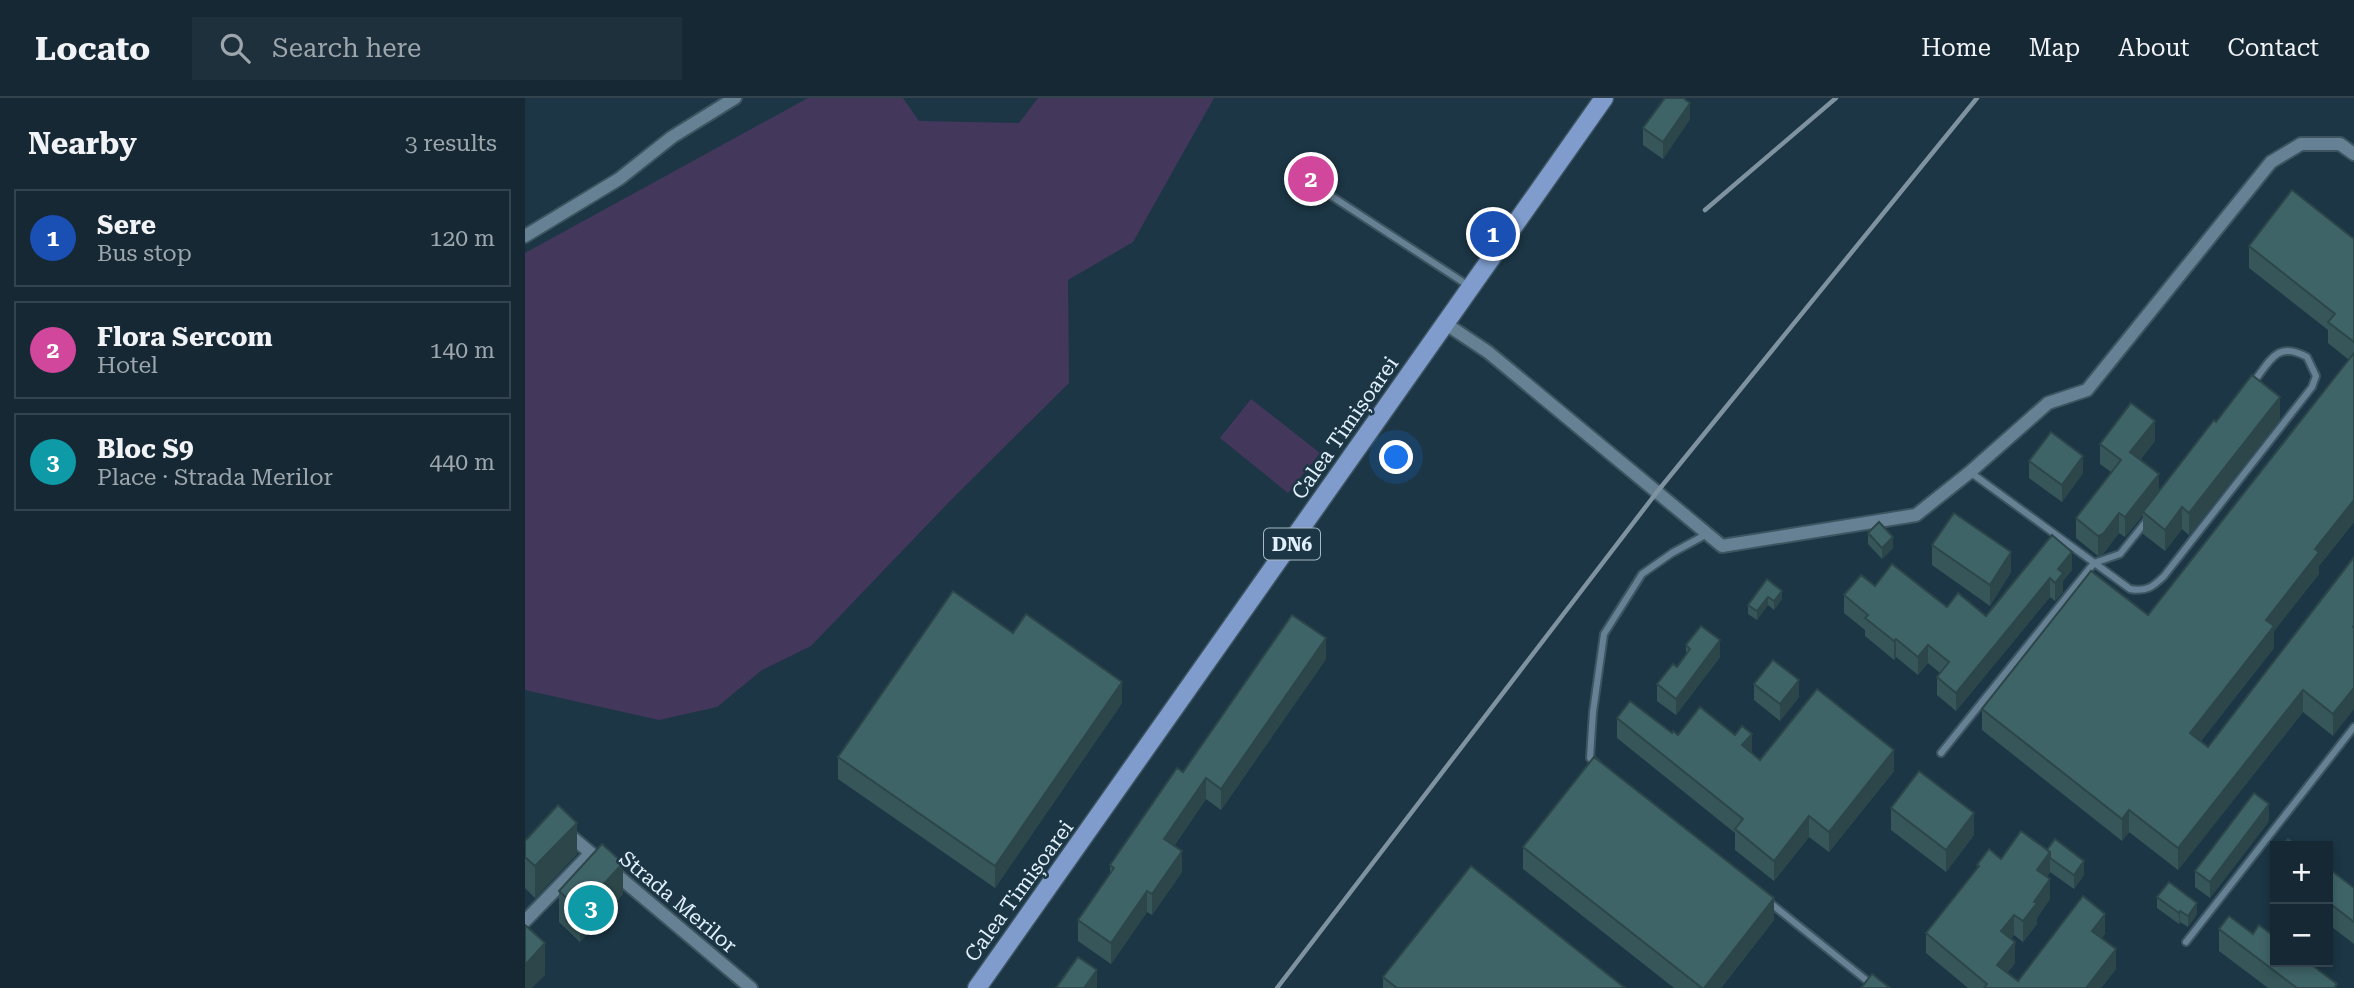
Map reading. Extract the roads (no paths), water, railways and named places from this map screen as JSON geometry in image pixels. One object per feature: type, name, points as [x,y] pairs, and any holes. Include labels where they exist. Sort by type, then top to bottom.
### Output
[{"type":"main road","name":"Calea Timișoarei","points":[[977,988],[1604,98]]},
{"type":"street","points":[[525,236],[619,179],[672,137],[735,98]]},
{"type":"street","points":[[1446,324],[1488,352],[1722,546],[1916,515],[1970,472],[2048,403],[2087,390],[2271,162],[2301,144],[2340,144],[2354,154]]},
{"type":"street","name":"Strada Merilor","points":[[559,825],[751,988]]},
{"type":"street","points":[[525,921],[590,854]]},
{"type":"lane","points":[[1319,188],[1471,287]]},
{"type":"lane","points":[[1970,472],[2130,589],[2143,592],[2164,576],[2312,387],[2316,376],[2307,357],[2288,349],[2277,352],[2244,395]]},
{"type":"lane","points":[[1941,754],[2094,563],[2120,554],[2153,512]]},
{"type":"lane","points":[[1601,767],[1590,758],[1593,712],[1604,634],[1642,574],[1672,553],[1707,534]]},
{"type":"lane","points":[[2186,942],[2354,727]]},
{"type":"lane","points":[[1760,894],[1877,988]]},
{"type":"railway","points":[[1705,210],[1836,98]]},
{"type":"railway","points":[[1277,988],[1657,492],[1977,98]]},
{"type":"place","name":"Flora Sercom","points":[[1311,179]]},
{"type":"place","name":"Sere","points":[[1493,234]]},
{"type":"place","name":"Bloc S9","points":[[591,908]]}]
